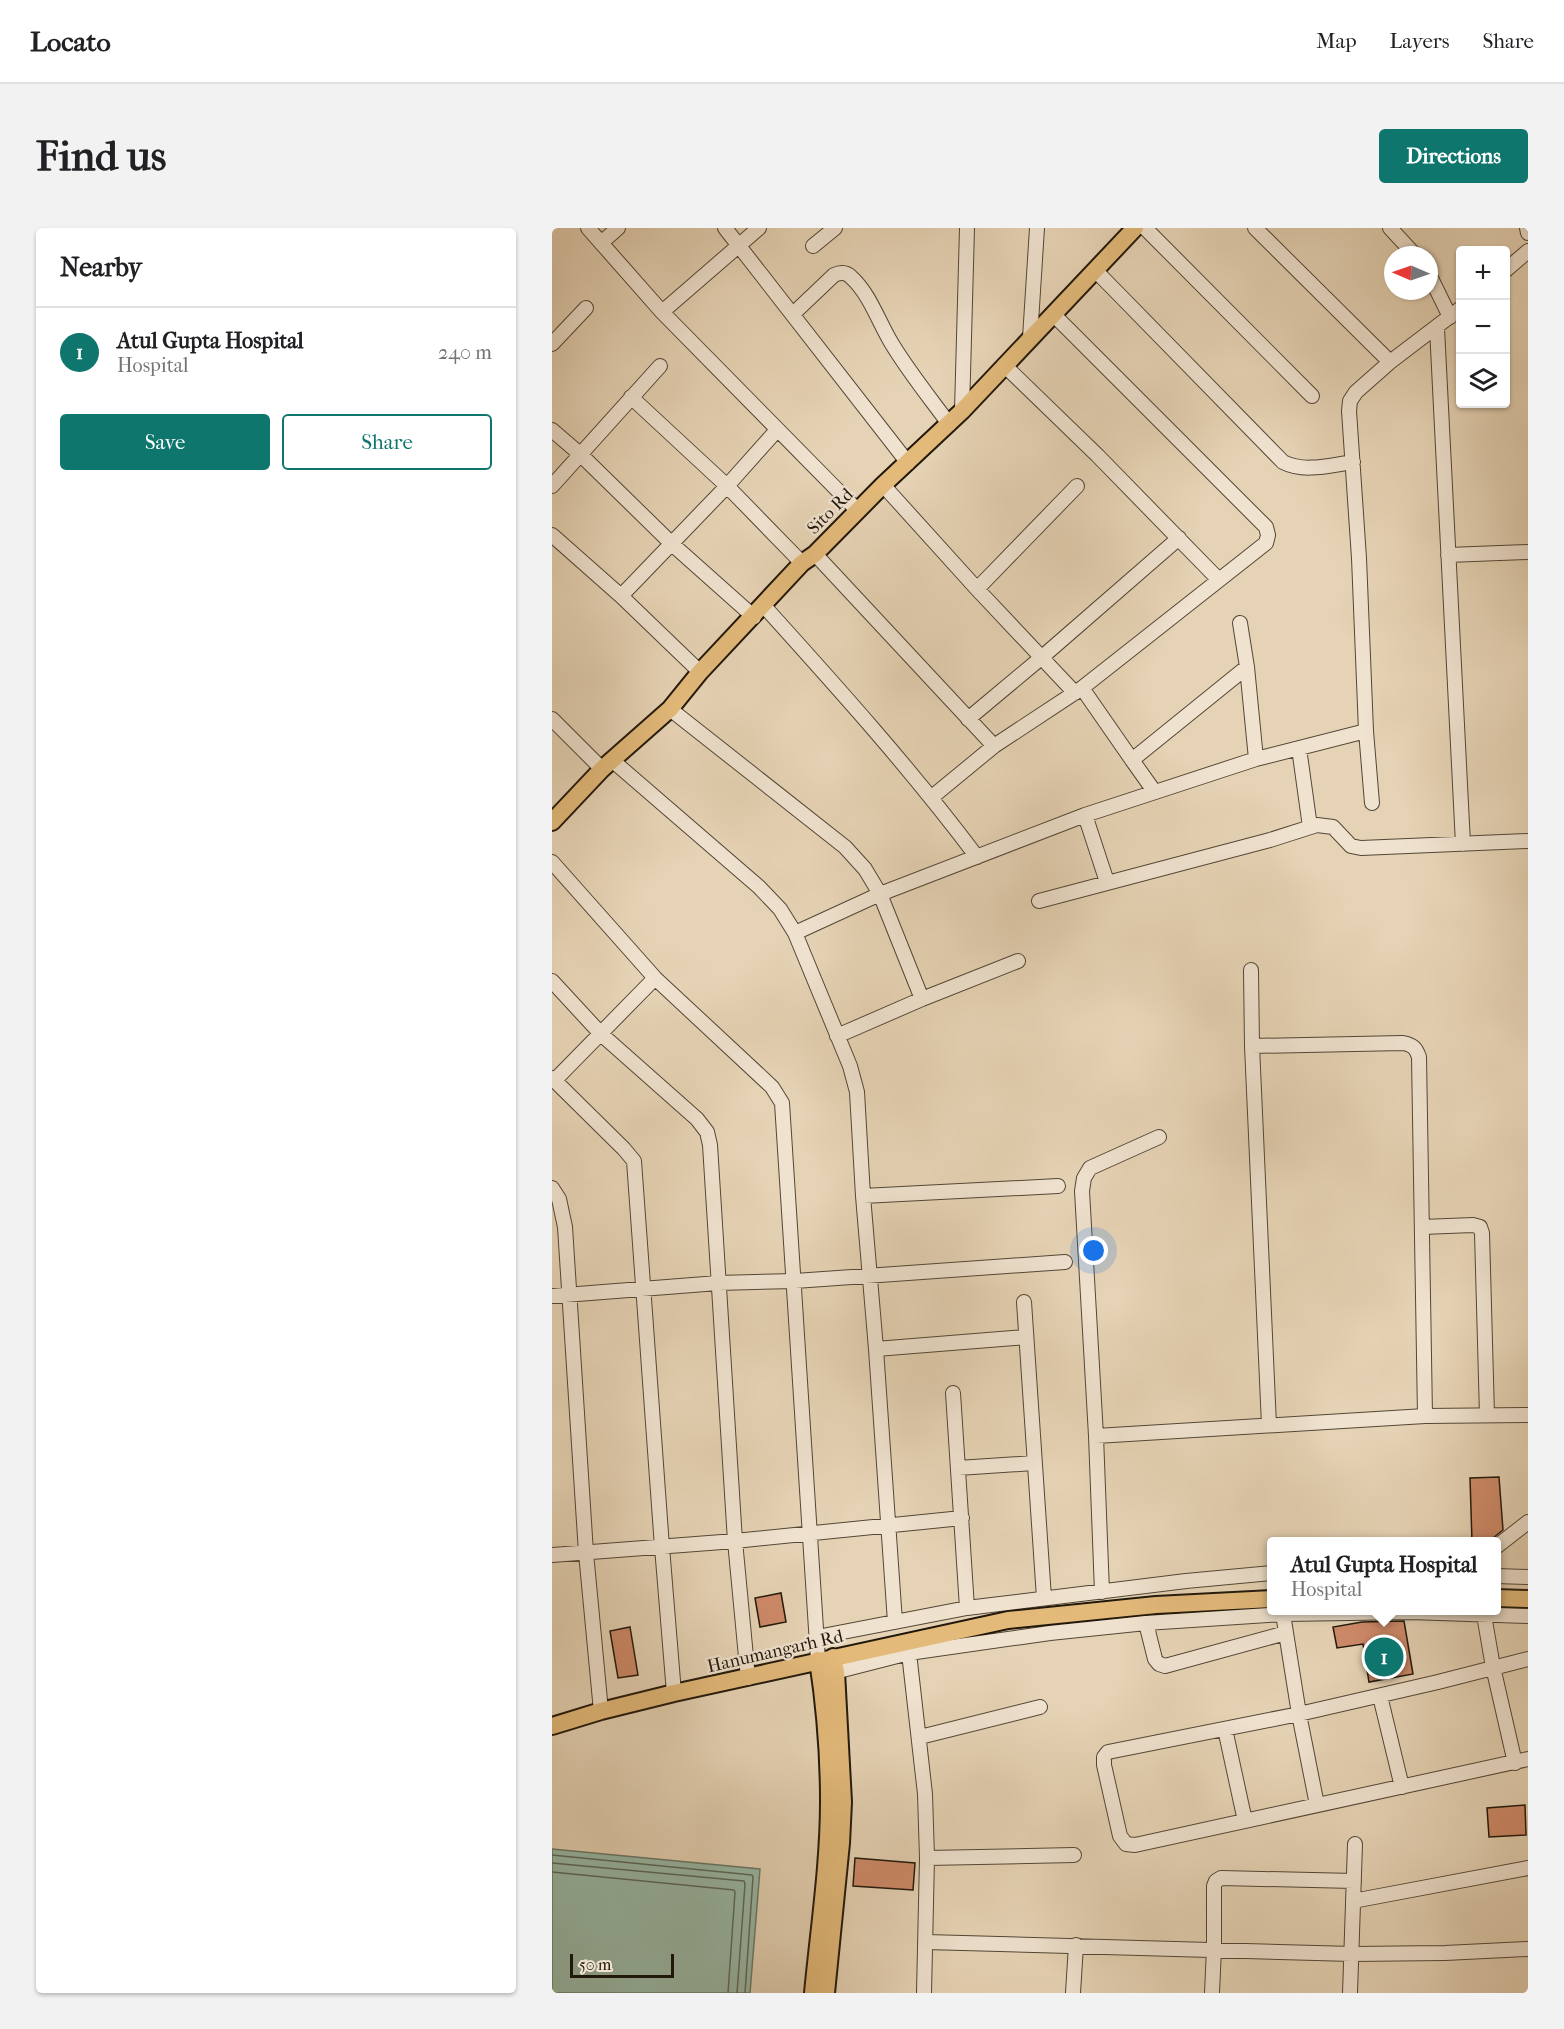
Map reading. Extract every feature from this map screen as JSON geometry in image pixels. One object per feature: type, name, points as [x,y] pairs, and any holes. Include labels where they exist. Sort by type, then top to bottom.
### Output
[{"type":"main road","name":"Sito Rd","points":[[552,822],[608,765],[670,709],[700,672],[809,558],[962,411],[1135,228]]},
{"type":"main road","points":[[1501,1598],[1528,1599]]},
{"type":"main road","name":"Hanumangarh Rd","points":[[552,1726],[674,1693],[748,1678],[827,1666],[1008,1620],[1156,1605],[1267,1599]]},
{"type":"main road","points":[[813,1993],[828,1842],[827,1666]]},
{"type":"main road","points":[[826,1993],[843,1802],[827,1666]]},
{"type":"street","points":[[588,228],[662,312],[858,511]]},
{"type":"street","points":[[601,243],[618,228]]},
{"type":"street","points":[[725,228],[908,463]]},
{"type":"street","points":[[662,312],[759,228]]},
{"type":"street","points":[[813,246],[835,228]]},
{"type":"street","points":[[962,411],[967,228]]},
{"type":"street","points":[[1030,338],[1037,228]]},
{"type":"street","points":[[1145,228],[1312,396]]},
{"type":"street","points":[[1255,228],[1390,362]]},
{"type":"street","points":[[1390,228],[1407,246]]},
{"type":"street","points":[[1527,228],[1528,233]]},
{"type":"street","points":[[1510,267],[1528,251]]},
{"type":"street","points":[[1096,271],[1283,462],[1293,467],[1304,468],[1353,462]]},
{"type":"street","points":[[793,314],[834,276],[841,273],[847,274],[869,302],[893,347],[949,424]]},
{"type":"street","points":[[1372,803],[1366,731],[1350,401],[1356,392],[1390,362],[1455,312],[1438,287]]},
{"type":"street","points":[[552,344],[586,308]]},
{"type":"street","points":[[932,797],[994,746],[1078,690],[1266,543],[1268,535],[1266,527],[1053,315]]},
{"type":"street","points":[[1437,327],[1463,844]]},
{"type":"street","points":[[1004,365],[1218,579]]},
{"type":"street","points":[[552,486],[660,366]]},
{"type":"street","points":[[631,397],[809,558],[994,746]]},
{"type":"street","points":[[552,430],[580,454],[672,544],[759,612],[855,707],[932,797],[977,857]]},
{"type":"street","points":[[621,596],[727,486],[777,430]]},
{"type":"street","points":[[884,485],[1041,658],[1078,690],[1154,791]]},
{"type":"street","points":[[977,589],[1077,486]]},
{"type":"street","points":[[552,535],[621,596],[700,672]]},
{"type":"street","points":[[968,719],[1179,538]]},
{"type":"street","points":[[1448,555],[1528,552]]},
{"type":"street","points":[[1240,623],[1247,667],[1256,759]]},
{"type":"street","points":[[1132,760],[1247,667]]},
{"type":"street","points":[[670,709],[845,847],[865,869],[880,894],[922,999]]},
{"type":"street","points":[[552,719],[759,887],[780,909],[795,933],[850,1066],[857,1092],[895,1622]]},
{"type":"street","points":[[795,933],[880,894],[1085,815],[1256,759],[1366,731]]},
{"type":"street","points":[[1299,748],[1310,827]]},
{"type":"street","points":[[1085,815],[1107,882]]},
{"type":"street","points":[[1039,901],[1317,825],[1333,827],[1351,846],[1361,848],[1528,841]]},
{"type":"street","points":[[552,862],[655,978],[772,1087],[782,1103],[818,1637],[827,1666],[1050,1633],[1146,1623],[1268,1615]]},
{"type":"street","points":[[837,1036],[1018,961]]},
{"type":"street","points":[[1251,970],[1252,1046],[1269,1425]]},
{"type":"street","points":[[655,978],[553,1079],[634,1161],[674,1693]]},
{"type":"street","points":[[552,981],[601,1034],[697,1119],[707,1132],[710,1145],[735,1541],[748,1678]]},
{"type":"street","points":[[1252,1046],[1403,1043],[1417,1049],[1419,1057],[1425,1416]]},
{"type":"street","points":[[1102,1592],[1082,1191],[1084,1178],[1090,1168],[1159,1137]]},
{"type":"street","points":[[863,1196],[1058,1186]]},
{"type":"street","points":[[552,1188],[560,1199],[565,1227],[585,1553],[601,1711]]},
{"type":"street","points":[[1422,1227],[1480,1227],[1487,1414]]},
{"type":"street","points":[[552,1296],[718,1283],[795,1281],[1065,1262]]},
{"type":"street","points":[[1024,1302],[1044,1598]]},
{"type":"street","points":[[876,1349],[1026,1336]]},
{"type":"street","points":[[953,1393],[967,1608]]},
{"type":"street","points":[[1096,1436],[1425,1416],[1528,1415]]},
{"type":"street","points":[[958,1468],[1034,1463]]},
{"type":"street","points":[[552,1555],[735,1541],[962,1518]]},
{"type":"street","points":[[1501,1544],[1528,1522]]},
{"type":"street","points":[[818,1637],[967,1608],[1267,1573]]},
{"type":"street","points":[[1501,1576],[1528,1577]]},
{"type":"street","points":[[1283,1615],[1317,1805]]},
{"type":"street","points":[[1528,1616],[1484,1615],[1493,1667],[1521,1761],[1135,1845],[1126,1844],[1120,1836],[1104,1765],[1104,1757],[1108,1752],[1299,1714],[1380,1696],[1493,1667],[1528,1659]]},
{"type":"street","points":[[1146,1623],[1155,1659],[1159,1664],[1165,1666],[1286,1633]]},
{"type":"street","points":[[909,1653],[920,1737],[927,1858],[924,1993]]},
{"type":"street","points":[[1380,1696],[1402,1787]]},
{"type":"street","points":[[920,1737],[1040,1707]]},
{"type":"street","points":[[1225,1729],[1245,1821]]},
{"type":"street","points":[[1350,1993],[1355,1844]]},
{"type":"street","points":[[927,1858],[1074,1855]]},
{"type":"street","points":[[1353,1901],[1528,1868]]},
{"type":"street","points":[[1212,1993],[1214,1886],[1216,1881],[1221,1878],[1354,1881]]},
{"type":"street","points":[[926,1942],[1214,1948],[1352,1954],[1528,1949]]},
{"type":"street","points":[[1073,1993],[1076,1945]]},
{"type":"water","points":[[552,1849],[760,1869],[750,1993],[552,1993]]},
{"type":"building","points":[[1499,1477],[1503,1530],[1494,1537],[1472,1537],[1470,1478]]},
{"type":"building","points":[[781,1593],[786,1622],[760,1627],[755,1598]]},
{"type":"building","points":[[1404,1621],[1413,1674],[1369,1682],[1363,1644],[1337,1648],[1333,1627],[1362,1622]]},
{"type":"building","points":[[630,1627],[638,1675],[618,1678],[610,1631]]},
{"type":"building","points":[[1525,1805],[1526,1835],[1489,1837],[1487,1808]]},
{"type":"building","points":[[855,1858],[915,1863],[913,1890],[853,1886]]},
{"type":"place","name":"Atul Gupta Hospital","points":[[1384,1657]]}]
